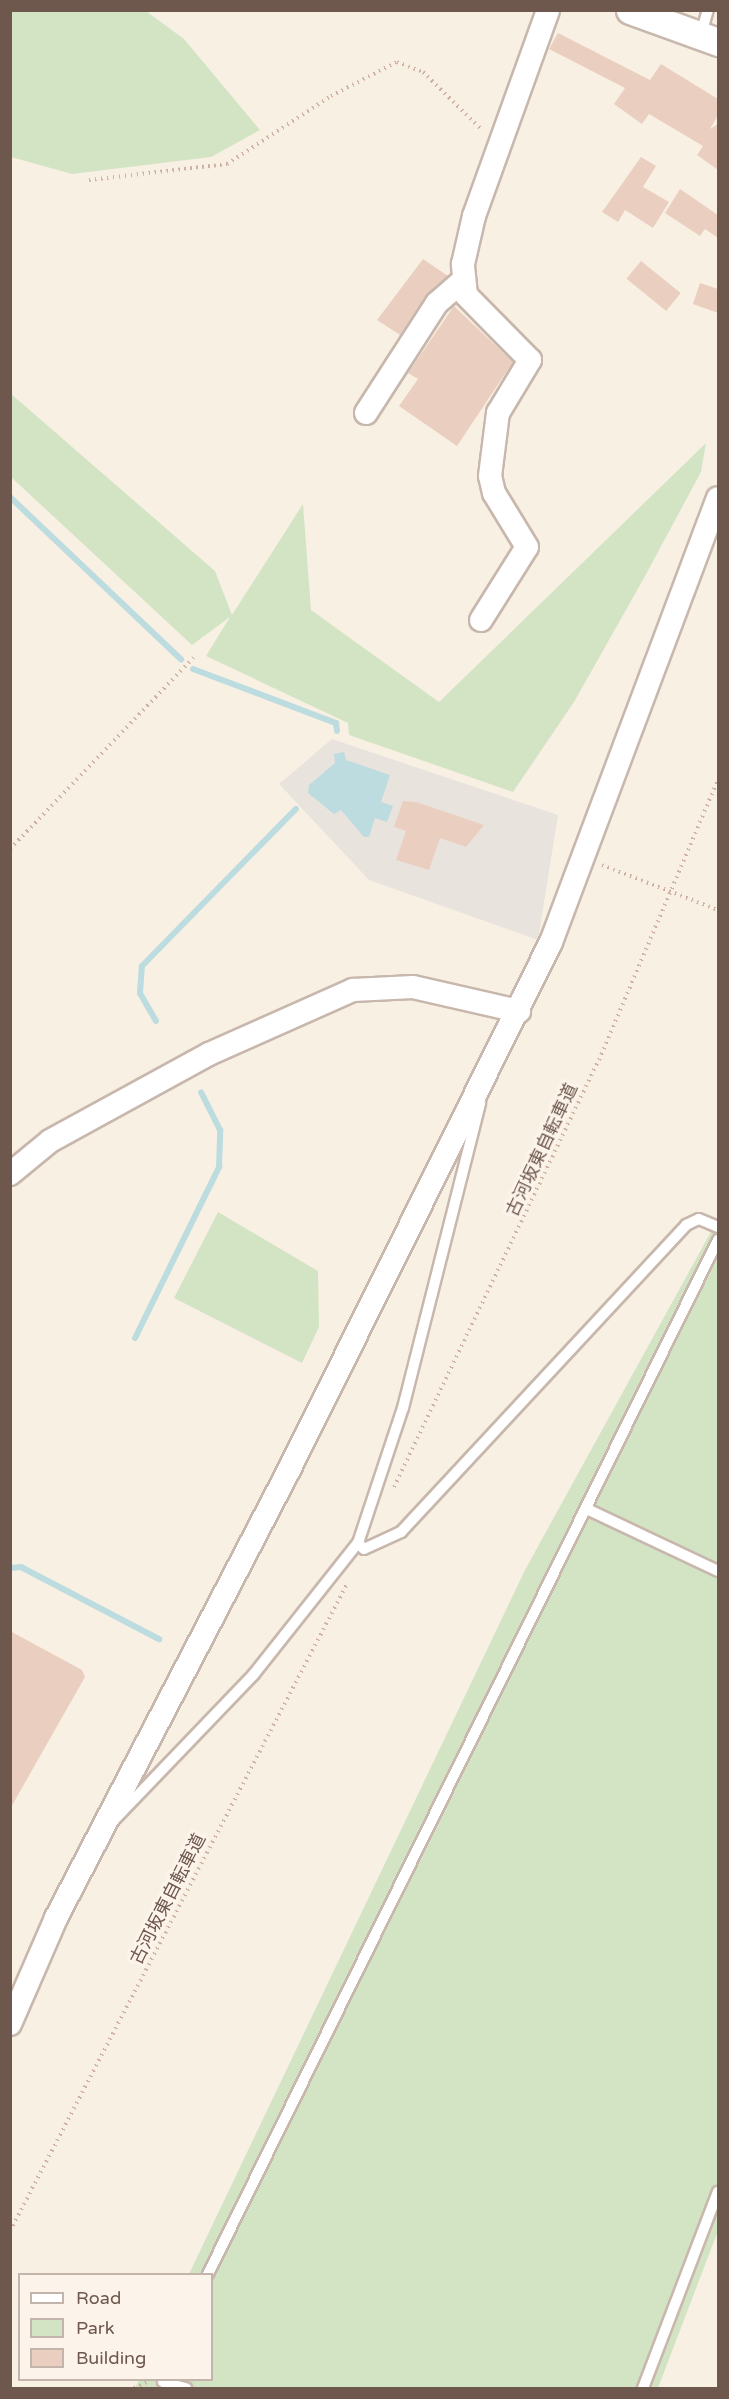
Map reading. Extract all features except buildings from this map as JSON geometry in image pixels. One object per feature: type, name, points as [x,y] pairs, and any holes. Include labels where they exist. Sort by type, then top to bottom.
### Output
[{"type":"street","points":[[366,413],[437,303],[462,281],[474,216],[503,142],[548,10]]},
{"type":"street","points":[[630,10],[669,17],[709,29]]},
{"type":"street","points":[[462,281],[481,315],[530,360],[498,413],[490,476],[494,493],[527,547],[481,620]]},
{"type":"street","points":[[10,2024],[98,1834],[519,1011],[591,840],[718,498]]},
{"type":"street","points":[[12,1170],[50,1142],[209,1054],[353,990],[412,987],[519,1011]]},
{"type":"lane","points":[[98,1834],[254,1674],[358,1543],[403,1408],[492,1066]]},
{"type":"lane","points":[[358,1543],[364,1550],[401,1532],[686,1225],[699,1219],[718,1227]]},
{"type":"lane","points":[[208,2273],[589,1510],[718,1240]]},
{"type":"lane","points":[[589,1510],[718,1571]]},
{"type":"lane","points":[[643,2388],[718,2192]]},
{"type":"lane","points":[[163,2383],[186,2388]]},
{"type":"path","points":[[89,180],[227,164],[331,96],[397,62],[423,72],[491,138],[503,142]]},
{"type":"path","points":[[10,849],[193,658]]},
{"type":"path","name":"古河坂東自転車道","points":[[391,1493],[674,893],[718,779]]},
{"type":"path","points":[[590,861],[718,910]]},
{"type":"path","name":"古河坂東自転車道","points":[[10,2231],[349,1580]]},
{"type":"shaded area","points":[[332,739],[558,815],[538,940],[369,880],[279,784]]},
{"type":"green space","points":[[10,11],[146,11],[184,39],[260,130],[211,157],[72,174],[11,157]]},
{"type":"green space","points":[[10,393],[215,571],[232,615],[303,504],[311,610],[439,702],[706,443],[701,472],[644,578],[574,702],[513,792],[349,735],[348,723],[206,656],[230,617],[192,645],[11,477]]},
{"type":"green space","points":[[218,1212],[318,1271],[319,1327],[302,1363],[174,1298]]},
{"type":"green space","points":[[718,1219],[718,2231],[658,2388],[135,2388],[138,2381],[213,2381],[213,2273],[189,2273],[525,1570]]},
{"type":"water","points":[[344,752],[346,760],[390,775],[381,802],[393,806],[387,822],[375,818],[369,837],[364,837],[341,810],[334,814],[308,793],[309,785],[335,763],[334,754]]},
{"type":"waterway","points":[[10,497],[181,659]]},
{"type":"waterway","points":[[193,669],[336,723],[337,731]]},
{"type":"waterway","points":[[156,1021],[140,993],[142,966],[296,809]]},
{"type":"waterway","points":[[135,1338],[219,1167],[220,1130],[201,1092]]},
{"type":"waterway","points":[[10,1568],[21,1567],[159,1639]]}]
